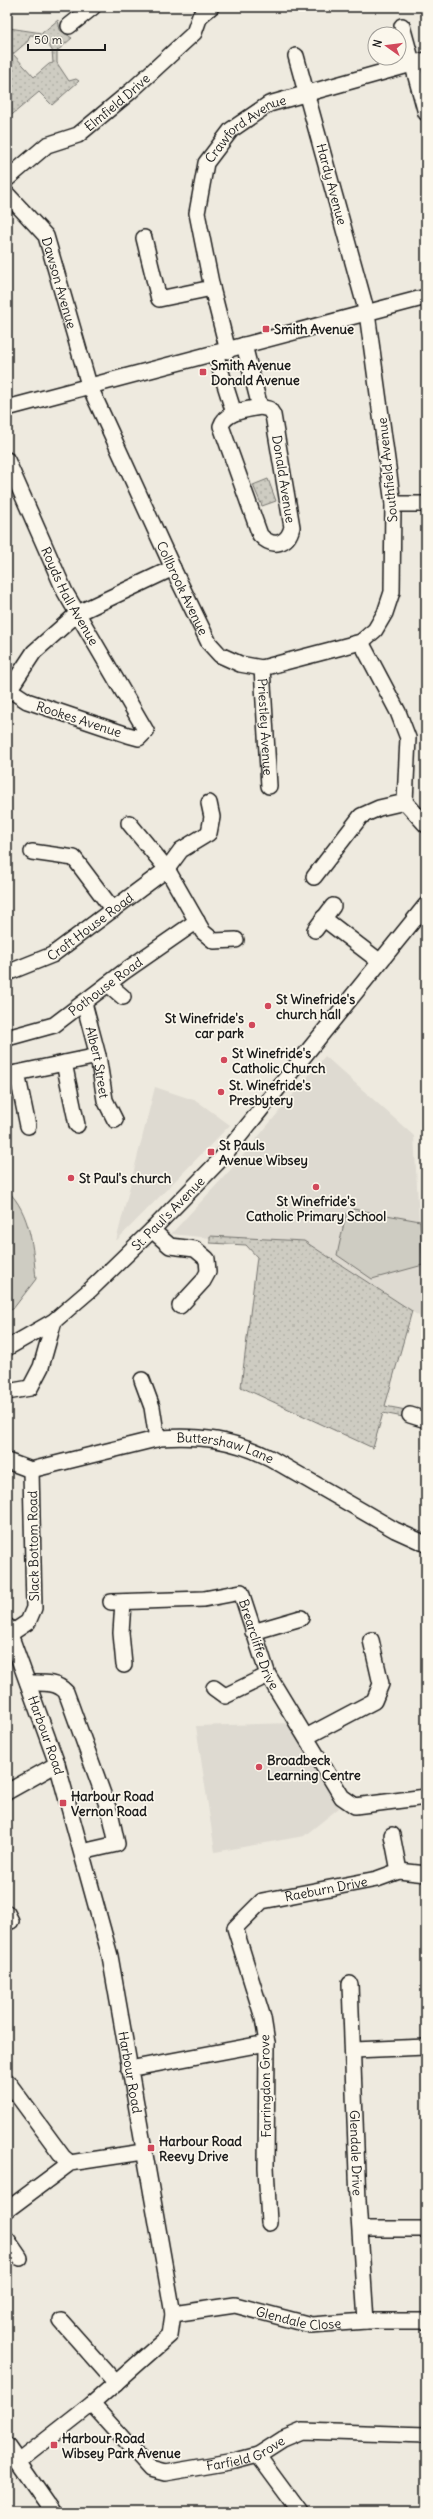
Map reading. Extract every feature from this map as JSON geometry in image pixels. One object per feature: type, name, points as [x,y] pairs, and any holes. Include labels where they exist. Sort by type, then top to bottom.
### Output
[{"type":"street","points":[[69,26],[93,7]]},
{"type":"street","name":"Elmfield Drive","points":[[7,179],[47,145],[78,135],[131,91],[194,33],[201,10]]},
{"type":"street","points":[[407,36],[419,61],[426,113]]},
{"type":"street","name":"Hardy Avenue","points":[[296,56],[367,313]]},
{"type":"street","name":"Crawford Avenue","points":[[221,352],[212,288],[197,213],[206,164],[230,130],[269,104],[419,61]]},
{"type":"street","name":"Dawson Avenue","points":[[7,194],[46,236],[89,385]]},
{"type":"street","points":[[144,238],[159,299],[212,288]]},
{"type":"street","points":[[7,408],[89,385],[221,352],[426,297]]},
{"type":"street","name":"Southfield Avenue","points":[[361,642],[375,630],[385,613],[392,592],[393,504],[367,313]]},
{"type":"street","points":[[221,352],[234,413],[260,407],[244,345]]},
{"type":"street","name":"Collbrook Avenue","points":[[89,385],[209,643],[220,655],[240,664],[262,668],[361,642]]},
{"type":"street","name":"Donald Avenue","points":[[234,413],[222,421],[221,426],[260,535],[264,540],[278,544],[285,542],[290,535],[292,527],[273,415],[269,409],[260,407]]},
{"type":"street","name":"Royds Hall Avenue","points":[[7,460],[65,592],[145,726]]},
{"type":"street","points":[[393,504],[426,504]]},
{"type":"street","points":[[8,689],[34,652],[78,613],[173,568]]},
{"type":"street","points":[[361,642],[398,712],[408,738],[405,802],[426,825]]},
{"type":"street","name":"Priestley Avenue","points":[[262,668],[269,786]]},
{"type":"street","name":"Rookes Avenue","points":[[8,689],[27,701],[139,738],[146,731],[145,726]]},
{"type":"street","points":[[314,877],[361,816],[379,808],[405,802]]},
{"type":"street","name":"Croft House Road","points":[[7,973],[52,955],[167,869],[181,850],[209,833],[212,817],[210,803]]},
{"type":"street","points":[[129,823],[167,869],[204,932],[214,941],[236,940]]},
{"type":"street","points":[[32,852],[74,858],[113,910]]},
{"type":"street","name":"St. Paul's Avenue","points":[[7,1348],[54,1321],[152,1230],[220,1160],[379,961],[426,905]]},
{"type":"street","points":[[333,906],[319,924],[379,961]]},
{"type":"street","name":"Pothouse Road","points":[[7,1038],[54,1025],[108,984],[197,921]]},
{"type":"street","points":[[108,984],[123,997]]},
{"type":"street","name":"Albert Street","points":[[84,1003],[98,1056],[105,1100],[115,1120]]},
{"type":"street","points":[[28,1126],[12,1074],[98,1056]]},
{"type":"street","points":[[64,1063],[77,1125]]},
{"type":"street","points":[[152,1230],[170,1246],[195,1249],[207,1259],[208,1272],[203,1281],[180,1306]]},
{"type":"street","points":[[7,1392],[30,1388],[41,1367],[54,1321]]},
{"type":"street","points":[[142,1380],[152,1408],[157,1439]]},
{"type":"street","points":[[410,1415],[426,1420]]},
{"type":"street","name":"Buttershaw Lane","points":[[31,1470],[157,1439],[209,1437],[249,1448],[395,1530],[426,1544]]},
{"type":"street","points":[[7,1461],[31,1470]]},
{"type":"street","name":"Slack Bottom Road","points":[[10,1638],[28,1622],[34,1608],[31,1470]]},
{"type":"street","name":"Brearcliffe Drive","points":[[124,1664],[117,1602],[204,1599],[241,1592],[268,1675],[342,1797],[355,1806],[426,1797]]},
{"type":"street","points":[[253,1632],[301,1618]]},
{"type":"street","name":"Harbour Road","points":[[10,1638],[57,1764],[110,1956],[143,2152],[173,2314],[170,2335],[92,2404],[18,2462]]},
{"type":"street","points":[[306,1737],[374,1701],[381,1684],[371,1640]]},
{"type":"street","points":[[214,1688],[225,1696],[268,1675]]},
{"type":"street","points":[[28,1683],[55,1684],[66,1692],[111,1816],[117,1844],[82,1852]]},
{"type":"street","points":[[7,1792],[57,1764]]},
{"type":"street","points":[[392,1835],[399,1871]]},
{"type":"street","name":"Raeburn Drive","points":[[235,1928],[262,1902],[377,1879],[399,1871],[426,1874]]},
{"type":"street","name":"Farringdon Grove","points":[[235,1928],[263,2018],[267,2043],[266,2167],[269,2223]]},
{"type":"street","name":"Glendale Drive","points":[[350,1984],[354,2050],[358,2201],[362,2229],[366,2321]]},
{"type":"street","points":[[129,2069],[267,2043]]},
{"type":"street","points":[[354,2050],[426,2047]]},
{"type":"street","points":[[7,2081],[63,2157],[70,2163]]},
{"type":"street","points":[[7,2210],[70,2163],[143,2152]]},
{"type":"street","points":[[362,2229],[426,2229]]},
{"type":"street","points":[[7,2239],[20,2258]]},
{"type":"street","name":"Glendale Close","points":[[173,2314],[235,2305],[311,2325],[366,2321],[426,2321]]},
{"type":"street","points":[[61,2321],[116,2383]]},
{"type":"street","name":"Farfield Grove","points":[[92,2404],[150,2469],[165,2473],[235,2462],[258,2455],[284,2439],[302,2431],[426,2435]]},
{"type":"street","points":[[7,2446],[53,2512]]},
{"type":"street","points":[[258,2455],[300,2512]]},
{"type":"shaded area","points":[[58,20],[60,30],[72,38],[57,51],[57,63],[69,81],[76,79],[79,81],[52,105],[39,92],[7,119],[7,31],[9,28],[42,33]],"holes":[[[30,35],[41,36],[52,50],[53,63],[49,64],[34,77],[13,54],[28,41]]]},
{"type":"shaded area","points":[[268,479],[276,501],[262,506],[253,485]]},
{"type":"shaded area","name":"St Winefride's Catholic Primary School","points":[[325,1056],[414,1136],[425,1320],[304,1241],[210,1238],[171,1234],[235,1165]]},
{"type":"shaded area","points":[[155,1087],[197,1101],[230,1125],[116,1241]]},
{"type":"shaded area","points":[[7,1190],[15,1199],[26,1220],[32,1244],[36,1279],[13,1309],[7,1311]]},
{"type":"shaded area","points":[[353,1209],[420,1221],[423,1265],[372,1279],[337,1255],[346,1214],[350,1214]]},
{"type":"shaded area","points":[[210,1236],[304,1241],[412,1311],[385,1406],[406,1410],[403,1417],[383,1413],[373,1448],[241,1387],[257,1257],[246,1245],[210,1243]]},
{"type":"shaded area","name":"Broadbeck Learning Centre","points":[[293,1723],[339,1808],[304,1836],[215,1852],[196,1726]]},
{"type":"place","name":"Smith Avenue","points":[[266,329]]},
{"type":"place","name":"Smith Avenue Donald Avenue","points":[[203,372]]},
{"type":"place","name":"St Winefride's church hall","points":[[268,1006]]},
{"type":"place","name":"St Winefride's car park","points":[[252,1025]]},
{"type":"place","name":"St Winefride's Catholic Church","points":[[224,1060]]},
{"type":"place","name":"St. Winefride's Presbytery","points":[[221,1092]]},
{"type":"place","name":"St Pauls Avenue Wibsey","points":[[211,1152]]},
{"type":"place","name":"St Paul's church","points":[[71,1178]]},
{"type":"place","name":"St Winefride's Catholic Primary School","points":[[316,1187]]},
{"type":"place","name":"Broadbeck Learning Centre","points":[[259,1767]]},
{"type":"place","name":"Harbour Road Vernon Road","points":[[63,1803]]},
{"type":"place","name":"Harbour Road Reevy Drive","points":[[151,2148]]},
{"type":"place","name":"Harbour Road Wibsey Park Avenue","points":[[54,2445]]}]
